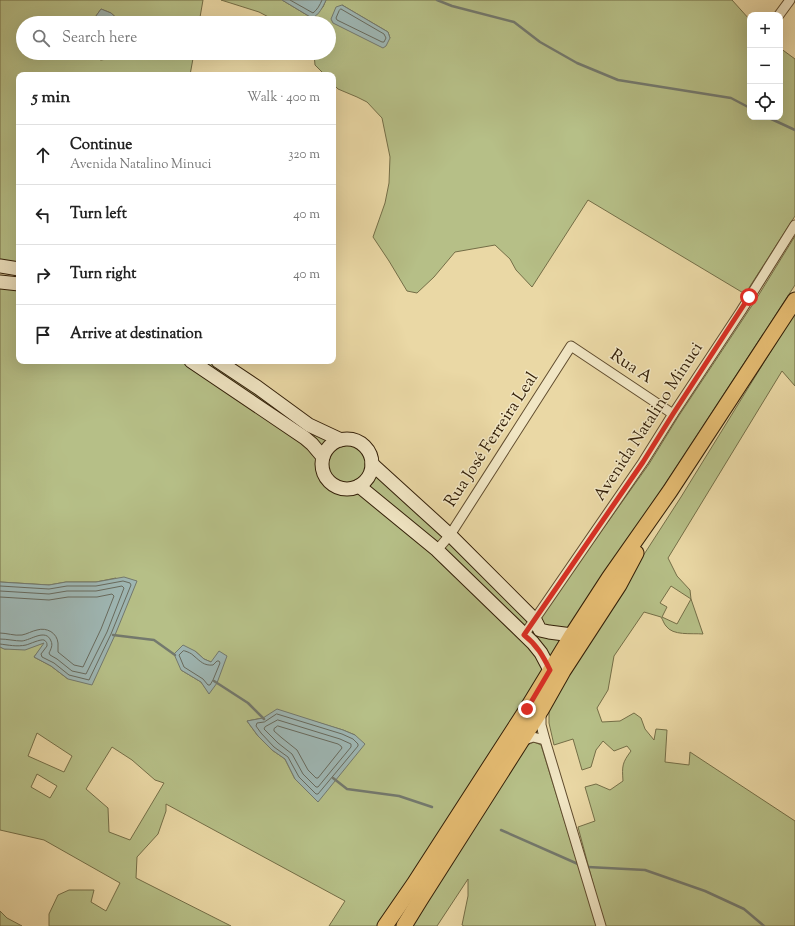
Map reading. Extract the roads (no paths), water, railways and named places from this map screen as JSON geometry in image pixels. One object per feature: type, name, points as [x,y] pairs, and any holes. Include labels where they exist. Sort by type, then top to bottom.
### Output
[{"type":"main road","points":[[385,926],[523,716],[572,634],[670,491],[795,300]]},
{"type":"main road","points":[[404,926],[541,710],[563,671],[619,585],[670,491]]},
{"type":"street","points":[[781,12],[790,0]]},
{"type":"street","name":"Avenida Natalino Minuci","points":[[524,635],[643,462],[741,311],[795,224]]},
{"type":"street","points":[[0,266],[16,269]]},
{"type":"street","points":[[0,282],[16,284]]},
{"type":"street","name":"Rua A","points":[[571,346],[673,414]]},
{"type":"street","name":"Rua José Ferreira Leal","points":[[437,550],[450,535],[571,346]]},
{"type":"street","points":[[195,364],[305,438],[323,457]]},
{"type":"street","points":[[223,364],[258,387],[309,425],[341,440]]},
{"type":"street","points":[[347,439],[360,442],[365,446],[371,458],[371,471],[368,477],[359,486],[353,488],[347,489],[334,486],[325,476],[323,470],[323,457],[326,451],[335,442],[341,440],[347,439]]},
{"type":"street","points":[[372,464],[450,535],[535,620],[540,630],[572,634]]},
{"type":"street","points":[[359,486],[437,550],[524,635],[534,642],[542,653],[550,670]]},
{"type":"street","points":[[541,710],[545,740],[601,926]]},
{"type":"street","points":[[521,741],[533,737],[545,740]]},
{"type":"water","points":[[282,0],[326,0],[319,13],[315,16],[309,16]]},
{"type":"water","points":[[342,5],[388,32],[390,38],[386,46],[383,48],[336,24],[336,16],[332,16],[336,7]]},
{"type":"water","points":[[101,9],[114,16],[96,16]]},
{"type":"water","points":[[124,577],[137,581],[115,635],[92,685],[68,679],[51,666],[34,657],[44,643],[25,650],[4,649],[0,647],[0,582],[49,585],[66,582],[96,582]]},
{"type":"water","points":[[183,645],[211,662],[219,651],[227,656],[217,683],[209,694],[201,682],[181,670],[174,654]]},
{"type":"water","points":[[277,709],[343,730],[355,735],[365,744],[318,802],[295,779],[285,759],[272,750],[258,736],[247,721],[263,718]]},
{"type":"waterway","points":[[437,0],[452,6],[514,22],[540,42],[577,63],[618,80],[731,98],[747,106]]},
{"type":"waterway","points":[[773,120],[795,130]]},
{"type":"waterway","points":[[113,635],[154,640],[175,655]]},
{"type":"waterway","points":[[214,681],[248,703],[264,719]]},
{"type":"waterway","points":[[333,778],[347,789],[399,796],[432,807]]},
{"type":"waterway","points":[[501,830],[578,864]]},
{"type":"waterway","points":[[588,867],[645,870],[705,891],[744,909],[764,926]]}]
